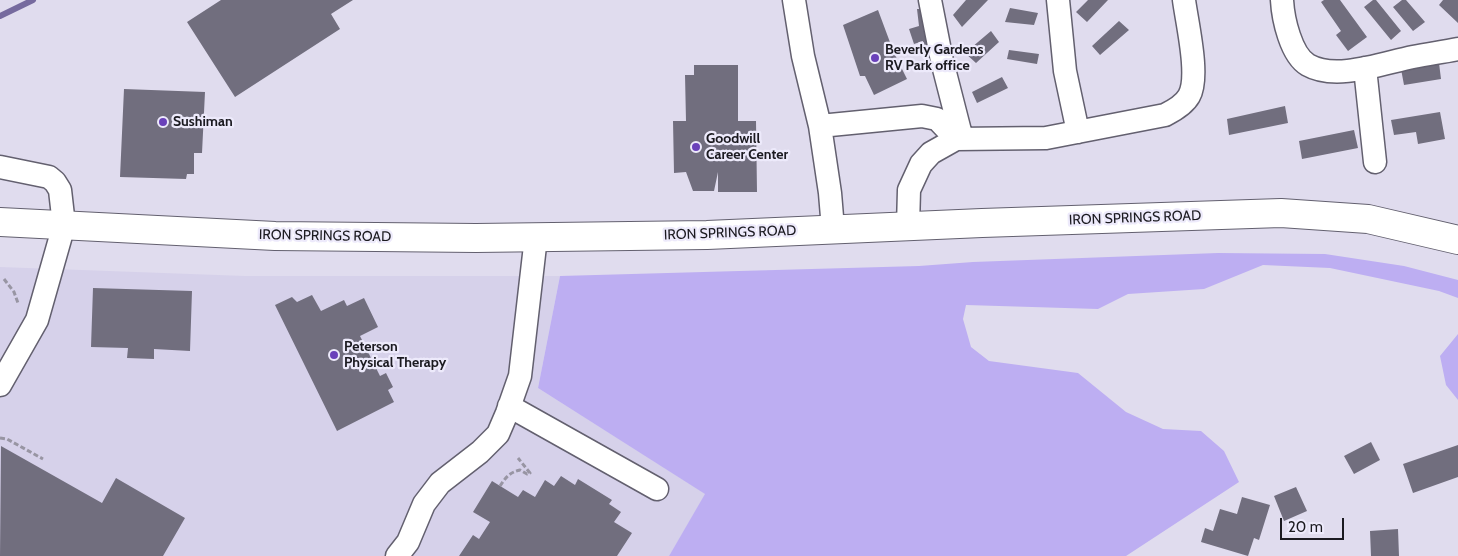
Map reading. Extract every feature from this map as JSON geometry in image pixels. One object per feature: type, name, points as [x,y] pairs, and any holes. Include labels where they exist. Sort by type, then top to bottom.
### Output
[{"type":"main road","name":"IRON SPRINGS ROAD","points":[[0,222],[275,236],[536,237],[708,235],[1281,213],[1368,220],[1458,240]]},
{"type":"street","points":[[794,0],[803,56],[820,126],[830,193],[833,229]]},
{"type":"street","points":[[930,0],[959,139]]},
{"type":"street","points":[[1058,0],[1065,71],[1078,132]]},
{"type":"street","points":[[908,226],[909,190],[921,164],[931,153],[959,139],[1046,138],[1165,116],[1177,108],[1189,96],[1194,77],[1184,0]]},
{"type":"street","points":[[1282,0],[1283,15],[1291,41],[1299,56],[1307,65],[1325,72],[1365,68],[1458,49]]},
{"type":"street","points":[[1365,68],[1375,162]]},
{"type":"street","points":[[820,126],[922,116],[937,119],[959,139]]},
{"type":"street","points":[[0,167],[49,177],[55,182],[60,190],[64,225],[37,320],[0,385]]},
{"type":"street","points":[[397,556],[408,542],[424,504],[440,483],[480,452],[498,434],[520,376],[536,237]]},
{"type":"street","points":[[510,406],[658,489]]},
{"type":"path","points":[[0,438],[6,439],[43,459]]},
{"type":"path","points":[[500,486],[505,478],[514,472],[520,470],[527,474],[530,473],[518,458]]},
{"type":"shaded area","points":[[1218,253],[1325,254],[1404,266],[1458,280],[1458,298],[1439,291],[1330,268],[1263,265],[1204,289],[1128,294],[1098,309],[966,305],[963,319],[971,347],[989,361],[1078,373],[1126,412],[1163,429],[1201,431],[1224,451],[1239,482],[1126,556],[669,556],[705,494],[538,388],[560,276],[919,266],[973,262]]},
{"type":"shaded area","points":[[0,267],[245,276],[560,276],[538,388],[706,494],[669,556],[0,556]]},
{"type":"shaded area","points":[[1458,334],[1458,400],[1446,385],[1440,356]]},
{"type":"building","points":[[221,0],[353,0],[331,14],[340,29],[235,97],[187,22]]},
{"type":"building","points":[[966,0],[988,0],[962,27],[953,15]]},
{"type":"building","points":[[1088,0],[1108,0],[1087,22],[1076,12]]},
{"type":"building","points":[[1324,0],[1340,0],[1367,37],[1348,51],[1336,35],[1341,31],[1321,2]]},
{"type":"building","points":[[1373,0],[1376,0],[1401,31],[1391,40],[1364,7]]},
{"type":"building","points":[[1402,0],[1406,0],[1425,22],[1413,31],[1393,7]]},
{"type":"building","points":[[1443,0],[1458,0],[1458,23],[1439,5]]},
{"type":"building","points":[[1010,8],[1038,13],[1034,25],[1005,22]]},
{"type":"building","points":[[917,9],[927,9],[931,45],[924,49],[923,41],[914,44],[909,29],[919,26]]},
{"type":"building","name":"Beverly Gardens RV Park office","points":[[878,10],[894,53],[907,79],[874,95],[865,76],[860,76],[843,25]]},
{"type":"building","points":[[1119,21],[1129,30],[1100,55],[1092,46]]},
{"type":"building","points":[[991,31],[999,42],[976,63],[965,53]]},
{"type":"building","points":[[1009,50],[1039,54],[1037,64],[1007,59]]},
{"type":"building","points":[[1439,63],[1441,79],[1404,85],[1401,69]]},
{"type":"building","name":"Goodwill Career Center","points":[[694,65],[738,65],[738,121],[756,121],[757,192],[718,192],[718,172],[714,191],[693,191],[686,172],[674,173],[673,121],[686,121],[685,75],[694,75]]},
{"type":"building","points":[[1002,77],[1008,88],[977,103],[972,92]]},
{"type":"building","name":"Sushiman","points":[[124,89],[205,92],[202,153],[194,153],[194,174],[187,174],[186,179],[120,177]]},
{"type":"building","points":[[1285,106],[1288,123],[1229,135],[1227,119]]},
{"type":"building","points":[[1440,112],[1445,139],[1418,144],[1416,132],[1394,135],[1391,120]]},
{"type":"building","points":[[1354,130],[1358,148],[1302,159],[1299,141]]},
{"type":"building","points":[[93,288],[192,291],[190,351],[154,349],[154,359],[127,358],[128,348],[91,347]]},
{"type":"building","name":"Peterson Physical Therapy","points":[[312,295],[321,311],[344,300],[347,306],[364,298],[378,327],[360,336],[380,376],[386,373],[393,387],[388,390],[394,402],[337,431],[275,305],[292,297],[297,302]]},
{"type":"building","points":[[1371,442],[1380,460],[1354,474],[1344,456]]},
{"type":"building","points":[[1458,445],[1458,477],[1413,493],[1403,464]]},
{"type":"building","points":[[1,446],[102,503],[116,478],[185,518],[163,556],[0,556]]},
{"type":"building","points":[[561,476],[575,485],[578,479],[612,500],[609,504],[621,512],[614,522],[632,533],[617,556],[459,556],[473,535],[479,539],[490,522],[473,512],[492,481],[518,497],[523,490],[535,497],[545,480],[554,486]]},
{"type":"building","points":[[1296,487],[1307,511],[1284,521],[1274,496]]},
{"type":"building","points":[[1242,497],[1270,505],[1259,540],[1254,538],[1248,556],[1201,542],[1205,528],[1213,531],[1220,509],[1237,514]]},
{"type":"building","points":[[1398,529],[1399,556],[1371,556],[1370,531]]},
{"type":"waterway","points":[[0,16],[33,0]]},
{"type":"place","name":"Beverly Gardens RV Park office","points":[[875,58]]},
{"type":"place","name":"Sushiman","points":[[163,122]]},
{"type":"place","name":"Goodwill Career Center","points":[[696,147]]},
{"type":"place","name":"Peterson Physical Therapy","points":[[334,355]]}]
